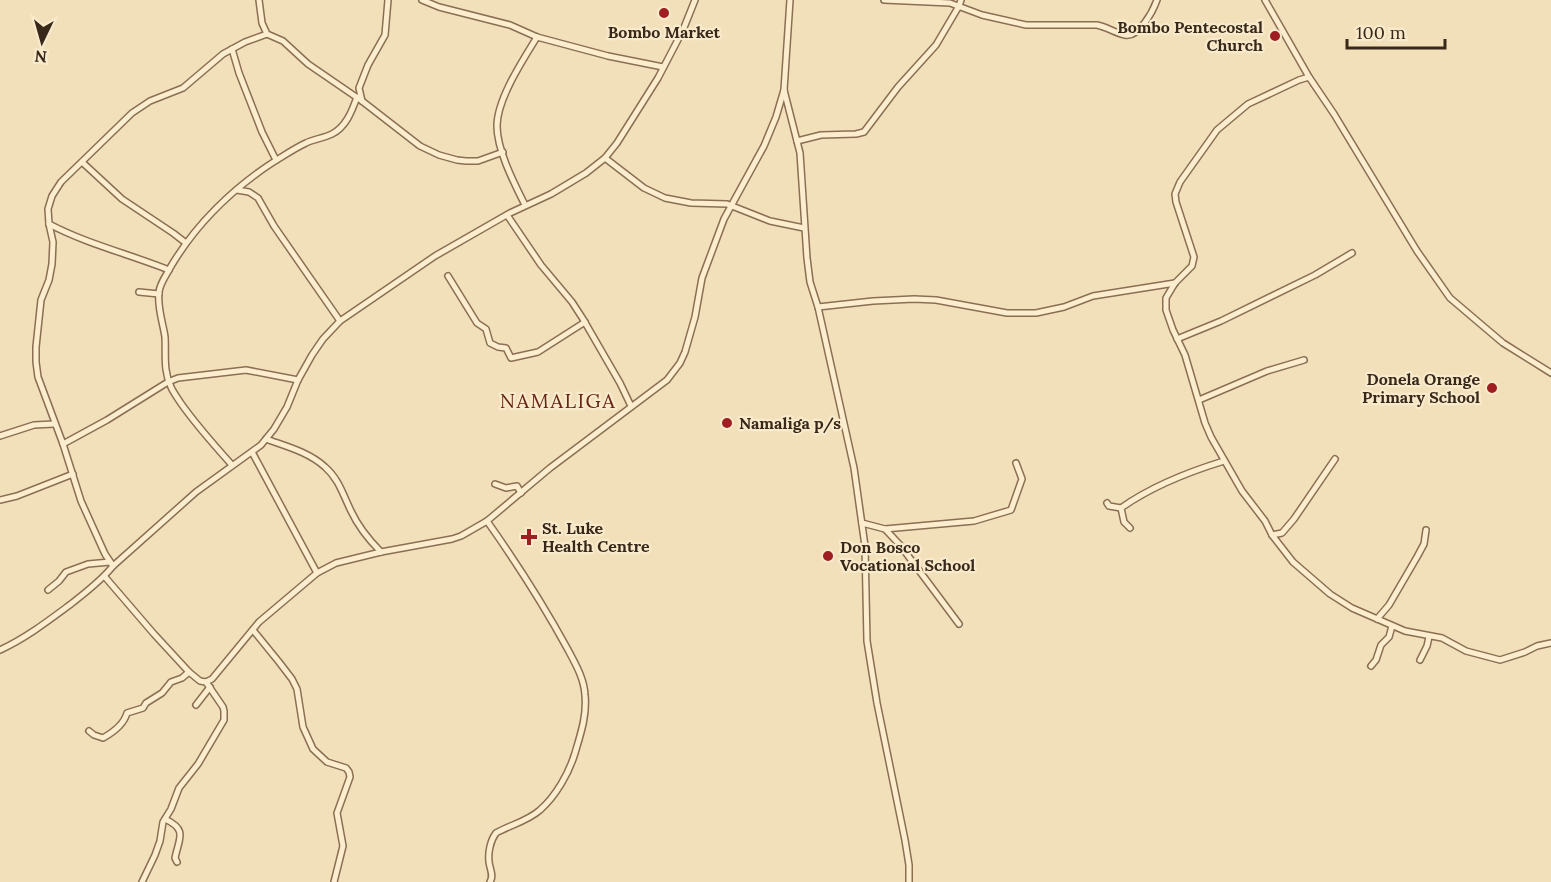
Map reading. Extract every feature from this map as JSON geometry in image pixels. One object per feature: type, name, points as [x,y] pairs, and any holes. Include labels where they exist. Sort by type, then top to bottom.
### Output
[{"type":"street","points":[[259,0],[262,23],[267,34],[283,41],[308,64],[359,99],[420,146],[439,155],[472,162],[503,152]]},
{"type":"street","points":[[232,465],[196,425],[168,382],[159,294],[161,284],[186,243],[237,190],[276,160],[307,142],[332,134],[340,128],[359,99],[359,88],[368,65],[385,35],[388,0]]},
{"type":"street","points":[[422,0],[439,7],[510,26],[537,37],[608,56],[663,67]]},
{"type":"street","points":[[0,650],[28,635],[105,577],[112,564],[196,492],[261,445],[287,407],[298,380],[318,347],[340,321],[435,256],[525,205],[569,184],[605,158],[617,143],[663,67],[683,30],[695,0]]},
{"type":"street","points":[[196,705],[212,679],[260,622],[316,573],[336,563],[381,552],[452,540],[487,521],[550,468],[667,380],[685,352],[705,268],[723,219],[764,146],[776,117],[784,90],[790,0]]},
{"type":"street","points":[[884,0],[960,3],[982,15],[1026,25],[1097,26],[1124,35],[1130,35],[1140,29],[1157,0]]},
{"type":"street","points":[[1265,0],[1309,77],[1417,251],[1450,298],[1503,343],[1551,373]]},
{"type":"street","points":[[797,141],[821,135],[864,132],[898,87],[936,45],[960,3]]},
{"type":"street","points":[[112,564],[97,538],[81,501],[38,377],[36,362],[40,300],[49,280],[52,264],[53,242],[48,209],[52,196],[61,182],[132,113],[150,101],[183,88],[232,48],[267,34]]},
{"type":"street","points":[[525,205],[503,152],[497,128],[499,109],[537,37]]},
{"type":"street","points":[[232,48],[239,73],[262,132],[276,160]]},
{"type":"street","points":[[1309,77],[1277,90],[1241,109],[1217,130],[1180,182],[1175,194],[1194,262],[1175,283],[1165,304],[1173,330],[1185,355],[1205,423],[1242,491],[1293,562],[1323,588],[1352,608],[1392,626],[1429,637],[1442,638],[1466,651],[1500,660],[1551,643]]},
{"type":"street","points":[[348,91],[359,88]]},
{"type":"street","points":[[784,90],[800,153],[804,228],[810,282],[818,307],[854,468],[866,558],[867,641],[877,703],[905,840],[909,882]]},
{"type":"street","points":[[605,158],[644,188],[665,198],[682,202],[722,203],[770,221],[804,228]]},
{"type":"street","points":[[82,162],[122,199],[186,243]]},
{"type":"street","points":[[237,190],[249,192],[258,198],[340,321]]},
{"type":"street","points":[[507,215],[541,265],[585,321],[631,406]]},
{"type":"street","points":[[49,224],[103,247],[169,270]]},
{"type":"street","points":[[1177,339],[1221,321],[1315,276],[1352,253]]},
{"type":"street","points":[[448,276],[477,323],[486,329],[490,343],[506,348],[511,358],[538,352],[585,321]]},
{"type":"street","points":[[818,307],[914,299],[936,300],[1007,313],[1036,313],[1064,307],[1093,296],[1175,283]]},
{"type":"street","points":[[139,292],[159,294]]},
{"type":"street","points":[[1199,400],[1268,371],[1304,360]]},
{"type":"street","points":[[63,444],[114,416],[168,382],[184,377],[246,370],[298,380]]},
{"type":"street","points":[[0,436],[34,425],[54,424]]},
{"type":"street","points":[[266,439],[324,465],[335,478],[359,526],[381,552]]},
{"type":"street","points":[[252,452],[316,573]]},
{"type":"street","points":[[1272,535],[1282,533],[1294,519],[1335,459]]},
{"type":"street","points":[[1107,503],[1109,506],[1121,508],[1132,500],[1183,475],[1224,461]]},
{"type":"street","points":[[862,523],[885,529],[974,521],[1011,510],[1022,479],[1016,463]]},
{"type":"street","points":[[0,500],[73,474]]},
{"type":"street","points":[[495,484],[506,488],[517,486],[521,493]]},
{"type":"street","points":[[1121,508],[1124,522],[1130,528]]},
{"type":"street","points":[[487,521],[558,629],[575,662],[585,692],[586,703],[583,728],[572,764],[565,778],[546,805],[538,812],[496,833],[493,837],[489,854],[492,877],[490,882]]},
{"type":"street","points":[[885,529],[900,545],[959,624]]},
{"type":"street","points":[[1377,618],[1389,605],[1417,557],[1424,544],[1426,530]]},
{"type":"street","points":[[48,590],[66,572],[87,564],[112,564]]},
{"type":"street","points":[[105,577],[189,672],[208,685],[223,707],[225,716],[198,764],[179,788],[163,822],[160,841],[142,882]]},
{"type":"street","points":[[1371,666],[1389,637],[1392,626]]},
{"type":"street","points":[[253,630],[297,689],[303,727],[313,749],[327,762],[346,768],[349,772],[350,777],[337,813],[343,846],[334,882]]},
{"type":"street","points":[[1420,660],[1429,637]]},
{"type":"street","points":[[89,731],[103,738],[125,720],[127,713],[143,708],[146,703],[162,693],[171,682],[182,678],[189,672]]},
{"type":"street","points":[[165,819],[174,822],[180,829],[177,862]]},
{"type":"place","name":"Bombo Market","points":[[664,13]]},
{"type":"place","name":"Bombo Pentecostal Church","points":[[1275,36]]},
{"type":"place","name":"Donela Orange Primary School","points":[[1492,388]]},
{"type":"place","name":"Namaliga p/s","points":[[727,423]]},
{"type":"place","name":"St. Luke Health Centre","points":[[529,537]]},
{"type":"place","name":"Don Bosco Vocational School","points":[[828,556]]},
{"type":"district","name":"NAMALIGA","points":[[558,400]]}]
